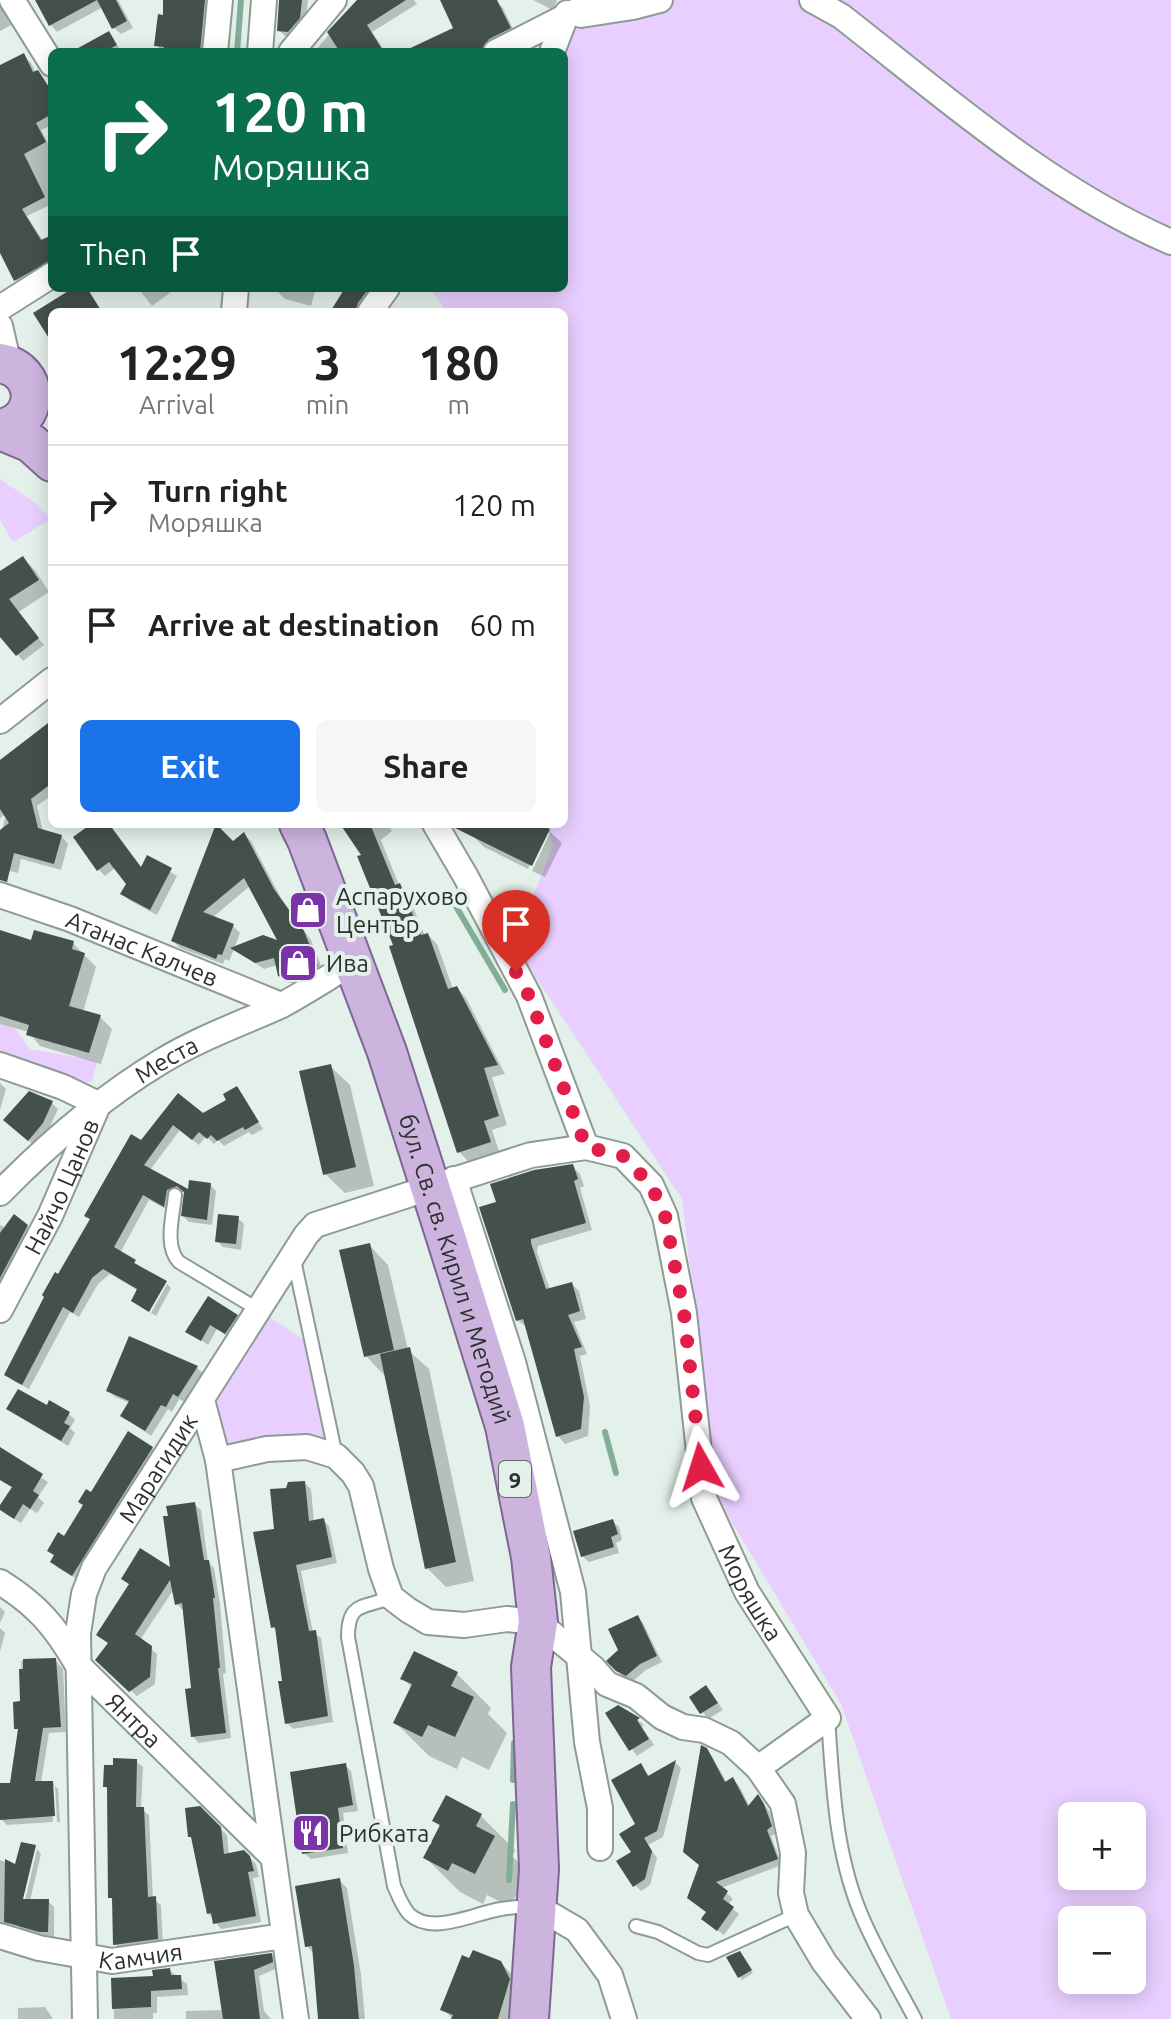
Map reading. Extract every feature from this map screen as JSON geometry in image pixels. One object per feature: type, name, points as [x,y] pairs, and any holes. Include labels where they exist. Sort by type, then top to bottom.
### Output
[{"type":"main road","points":[[5,364],[22,373],[29,386],[9,422]]},
{"type":"main road","points":[[9,422],[48,436]]},
{"type":"main road","points":[[9,422],[48,458]]},
{"type":"main road","name":"бул. Св. св. Кирил и Методий","points":[[301,828],[387,1052],[442,1184],[505,1426],[531,1557],[538,1622],[531,1667],[539,1869],[519,1907],[529,2019]]},
{"type":"street","points":[[12,0],[48,58]]},
{"type":"street","points":[[215,48],[220,0]]},
{"type":"street","points":[[260,48],[264,0]]},
{"type":"street","points":[[294,48],[334,0]]},
{"type":"street","points":[[502,48],[567,8],[598,0]]},
{"type":"street","points":[[567,8],[633,7],[660,0]]},
{"type":"street","points":[[812,0],[841,16],[1029,161],[1137,228],[1171,242]]},
{"type":"street","points":[[553,48],[567,8]]},
{"type":"street","points":[[0,308],[48,278]]},
{"type":"street","points":[[0,326],[5,364]]},
{"type":"street","points":[[0,721],[48,683]]},
{"type":"street","points":[[437,828],[529,996],[586,1147]]},
{"type":"street","name":"Атанас Калчев","points":[[0,895],[70,919],[281,1005]]},
{"type":"street","name":"Места","points":[[0,1193],[41,1151],[98,1104],[161,1061],[207,1036],[281,1005],[354,962]]},
{"type":"street","points":[[0,1065],[63,1087],[98,1104]]},
{"type":"street","name":"Найчо Цанов","points":[[0,1310],[50,1216],[98,1104]]},
{"type":"street","name":"Марагидик","points":[[85,2019],[77,1664],[84,1594],[94,1568],[315,1225],[531,1155],[586,1147]]},
{"type":"street","name":"Моряшка","points":[[586,1147],[623,1156],[651,1185],[665,1216],[684,1313],[704,1498],[747,1592],[828,1718]]},
{"type":"street","points":[[442,1184],[513,1362],[573,1592],[587,1742],[600,1808],[600,1848]]},
{"type":"street","points":[[202,1400],[218,1460],[296,2019]]},
{"type":"street","points":[[218,1460],[267,1449],[307,1447],[336,1456],[361,1486],[391,1597],[428,1622],[464,1625],[507,1619],[538,1622],[607,1684],[636,1696],[662,1717],[683,1727],[704,1730],[731,1743],[758,1768],[783,1804],[793,1853],[791,1893],[796,1915],[824,1962],[868,2019]]},
{"type":"street","name":"Янтра","points":[[0,1582],[28,1599],[45,1616],[60,1634],[77,1664],[273,1857]]},
{"type":"street","points":[[758,1768],[828,1718]]},
{"type":"street","points":[[519,1907],[577,1930],[610,1975],[624,2019]]},
{"type":"street","name":"Камчия","points":[[0,1936],[84,1958],[112,1961],[284,1936]]},
{"type":"lane","points":[[175,1195],[173,1255],[179,1262],[259,1310]]},
{"type":"lane","points":[[293,1255],[336,1456]]},
{"type":"lane","points":[[391,1597],[357,1608],[348,1619],[348,1637],[394,1886],[409,1914],[423,1922],[440,1923],[519,1907]]},
{"type":"lane","points":[[828,1718],[834,1811],[842,1854],[863,1919],[915,2019]]},
{"type":"lane","points":[[636,1926],[658,1932],[708,1955],[796,1915]]},
{"type":"shaded area","points":[[612,0],[1171,0],[1171,2019],[951,2019],[841,1704],[716,1496],[682,1199],[514,944],[553,846],[548,828],[568,828],[568,308],[444,308],[433,292],[568,292],[568,48],[565,48],[574,19]]},
{"type":"shaded area","points":[[0,479],[34,502],[48,516],[48,521],[13,542],[0,520]]},
{"type":"shaded area","points":[[0,1024],[15,1028],[30,1049],[93,1060],[97,1063],[92,1081],[79,1084],[0,1057]]},
{"type":"shaded area","points":[[259,1310],[312,1345],[336,1456],[218,1460],[202,1400]]},
{"type":"building","points":[[35,0],[97,0],[49,26]]},
{"type":"building","points":[[97,0],[116,0],[127,21],[112,29]]},
{"type":"building","points":[[163,0],[205,0],[200,48],[154,46],[158,14],[163,15]]},
{"type":"building","points":[[279,0],[302,0],[300,18],[288,32],[277,31]]},
{"type":"building","points":[[357,0],[406,0],[367,25],[381,48],[337,48],[327,32]]},
{"type":"building","points":[[440,0],[497,0],[511,28],[489,39],[483,48],[410,48],[453,28]]},
{"type":"building","points":[[109,31],[117,45],[111,48],[78,48]]},
{"type":"building","points":[[24,53],[33,72],[38,70],[48,86],[48,116],[36,123],[46,142],[24,154],[45,197],[22,209],[41,240],[48,237],[48,262],[14,281],[0,253],[0,65]]},
{"type":"building","points":[[67,292],[90,292],[100,308],[48,308],[48,337],[33,313]]},
{"type":"building","points":[[342,292],[366,292],[356,308],[332,308]]},
{"type":"building","points":[[23,556],[39,580],[9,599],[39,638],[16,656],[0,637],[0,571]]},
{"type":"building","points":[[48,723],[48,786],[31,799],[38,828],[62,835],[54,864],[14,853],[7,882],[0,880],[0,830],[9,823],[0,809],[0,760]]},
{"type":"building","points":[[85,828],[112,828],[141,867],[147,855],[172,868],[150,910],[120,894],[126,884],[109,862],[97,871],[73,837]]},
{"type":"building","points":[[214,828],[220,828],[233,841],[244,832],[274,889],[304,931],[318,966],[291,979],[278,976],[274,958],[255,963],[230,948],[263,935],[277,940],[244,878],[203,912],[234,924],[222,955],[218,954],[216,959],[171,941]]},
{"type":"building","points":[[343,828],[372,828],[395,885],[400,883],[421,935],[428,933],[448,989],[457,986],[498,1065],[484,1068],[499,1116],[484,1121],[491,1142],[457,1153],[389,946],[393,945],[357,856],[361,855]]},
{"type":"building","points":[[455,828],[548,828],[532,866]]},
{"type":"building","points":[[0,930],[31,940],[34,930],[74,941],[72,949],[85,953],[69,1006],[101,1015],[89,1053],[26,1035],[29,1025],[0,1016]]},
{"type":"building","points":[[331,1064],[356,1167],[323,1175],[299,1071]]},
{"type":"building","points":[[237,1086],[259,1122],[217,1141],[211,1135],[207,1139],[199,1132],[192,1140],[173,1125],[144,1165],[188,1189],[189,1180],[211,1183],[207,1220],[181,1216],[184,1192],[177,1186],[167,1190],[164,1207],[143,1195],[114,1247],[136,1260],[134,1263],[167,1281],[149,1312],[131,1301],[137,1289],[103,1269],[92,1278],[73,1313],[63,1307],[22,1385],[4,1375],[44,1297],[42,1295],[90,1219],[84,1216],[131,1134],[141,1140],[178,1093],[203,1113],[226,1100],[223,1094]]},
{"type":"building","points":[[29,1091],[53,1101],[43,1123],[28,1141],[3,1120]]},
{"type":"building","points":[[573,1164],[578,1179],[574,1181],[586,1223],[531,1239],[546,1289],[572,1282],[580,1311],[568,1315],[582,1347],[574,1349],[584,1397],[581,1429],[556,1437],[523,1319],[516,1321],[479,1207],[496,1202],[490,1184],[534,1170]]},
{"type":"building","points":[[14,1214],[28,1225],[0,1278],[0,1233]]},
{"type":"building","points":[[218,1214],[239,1216],[236,1244],[215,1242]]},
{"type":"building","points":[[370,1243],[394,1350],[364,1357],[339,1250]]},
{"type":"building","points":[[208,1296],[238,1315],[225,1334],[210,1325],[201,1341],[185,1332]]},
{"type":"building","points":[[129,1336],[198,1366],[178,1397],[173,1394],[166,1407],[161,1405],[145,1431],[120,1416],[129,1401],[106,1391]]},
{"type":"building","points":[[410,1347],[456,1562],[425,1569],[380,1354]]},
{"type":"building","points":[[18,1389],[47,1405],[49,1400],[70,1412],[64,1423],[70,1426],[61,1441],[6,1409]]},
{"type":"building","points":[[128,1431],[153,1447],[72,1576],[50,1562],[54,1555],[47,1551],[58,1532],[64,1536],[83,1505],[78,1502],[86,1489],[91,1492]]},
{"type":"building","points":[[0,1447],[43,1474],[33,1491],[39,1495],[30,1509],[23,1504],[14,1519],[0,1510],[12,1487],[0,1480]]},
{"type":"building","points":[[305,1481],[309,1521],[324,1518],[332,1557],[296,1565],[309,1631],[316,1630],[328,1716],[285,1724],[278,1681],[282,1681],[275,1627],[271,1628],[253,1532],[274,1529],[270,1489],[286,1488],[288,1482]]},
{"type":"building","points":[[195,1502],[204,1560],[209,1560],[215,1598],[218,1668],[226,1733],[191,1737],[185,1689],[191,1688],[182,1603],[175,1605],[170,1580],[135,1634],[152,1646],[150,1677],[129,1692],[95,1660],[108,1643],[96,1635],[129,1584],[121,1579],[140,1548],[170,1567],[163,1516],[168,1516],[166,1506]]},
{"type":"building","points":[[613,1519],[618,1534],[611,1537],[614,1547],[581,1557],[573,1531]]},
{"type":"building","points":[[638,1615],[657,1656],[640,1664],[626,1676],[606,1661],[618,1650],[608,1629]]},
{"type":"building","points":[[414,1651],[458,1672],[451,1686],[474,1697],[455,1737],[428,1725],[422,1737],[393,1723],[412,1684],[400,1679]]},
{"type":"building","points":[[56,1658],[61,1727],[43,1728],[35,1781],[53,1781],[55,1816],[0,1820],[0,1783],[10,1783],[18,1729],[14,1729],[13,1702],[20,1701],[19,1669],[23,1669],[23,1659]]},
{"type":"building","points":[[706,1685],[718,1703],[700,1714],[689,1697]]},
{"type":"building","points":[[618,1705],[640,1718],[637,1720],[649,1739],[629,1751],[605,1713]]},
{"type":"building","points":[[701,1745],[707,1748],[725,1782],[733,1777],[748,1806],[758,1794],[772,1826],[767,1830],[778,1859],[716,1882],[728,1891],[723,1899],[734,1907],[717,1931],[701,1919],[706,1912],[687,1898],[699,1865],[683,1852]]},
{"type":"building","points":[[113,1758],[137,1759],[136,1807],[144,1807],[148,1897],[156,1896],[158,1939],[113,1945],[112,1898],[108,1898],[107,1787],[103,1787],[104,1765],[113,1765]]},
{"type":"building","points":[[676,1760],[657,1831],[644,1838],[652,1851],[645,1879],[633,1887],[616,1861],[631,1852],[619,1834],[635,1824],[611,1780],[641,1763],[648,1776]]},
{"type":"building","points":[[346,1763],[353,1805],[338,1808],[343,1848],[302,1854],[290,1772]]},
{"type":"building","points":[[446,1795],[482,1814],[476,1826],[495,1836],[475,1874],[452,1863],[448,1871],[423,1858],[440,1825],[432,1821]]},
{"type":"building","points":[[200,1806],[221,1827],[224,1854],[244,1850],[250,1856],[254,1871],[248,1872],[256,1916],[213,1924],[211,1913],[207,1914],[191,1837],[188,1837],[185,1808]]},
{"type":"building","points":[[21,1842],[36,1845],[23,1899],[49,1899],[48,1932],[4,1922],[5,1859],[15,1864]]},
{"type":"building","points":[[340,1878],[359,2019],[318,2019],[312,1946],[305,1947],[295,1886]]},
{"type":"building","points":[[473,1950],[501,1961],[510,1979],[498,2019],[451,2019],[453,2015],[440,2010],[462,1955],[469,1958]]},
{"type":"building","points":[[740,1951],[752,1970],[738,1978],[726,1957]]},
{"type":"building","points":[[272,1953],[273,1962],[254,1970],[260,2019],[223,2019],[214,1961]]},
{"type":"building","points":[[170,1968],[171,1975],[181,1975],[182,1989],[151,1991],[151,2007],[112,2009],[111,1978],[153,1976],[152,1970]]},
{"type":"waterway","points":[[237,48],[241,0]]},
{"type":"waterway","points":[[454,903],[505,990]]},
{"type":"waterway","points":[[605,1432],[616,1473]]},
{"type":"waterway","points":[[513,1780],[514,1743]]},
{"type":"waterway","points":[[509,1880],[513,1804]]},
{"type":"place","name":"Аспарухово Център","points":[[308,910]]},
{"type":"place","name":"Ива","points":[[298,963]]},
{"type":"place","name":"Рибката","points":[[311,1833]]},
{"type":"route","points":[[516,972],[529,996],[586,1147],[623,1156],[651,1185],[665,1216],[684,1313],[701,1467]]}]
